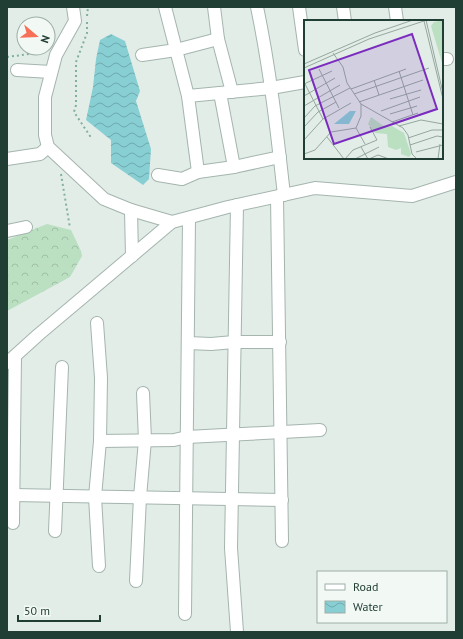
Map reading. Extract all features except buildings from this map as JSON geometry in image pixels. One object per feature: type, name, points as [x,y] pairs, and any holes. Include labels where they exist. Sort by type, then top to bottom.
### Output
[{"type":"street","points":[[73,7],[75,22],[56,55],[45,97],[45,134],[48,147],[104,199],[131,210],[172,222]]},
{"type":"street","points":[[165,7],[188,96],[198,172]]},
{"type":"street","points":[[214,7],[226,92],[234,167]]},
{"type":"street","points":[[257,7],[271,88],[280,157],[282,541]]},
{"type":"street","points":[[299,7],[304,43]]},
{"type":"street","points":[[343,7],[345,20]]},
{"type":"street","points":[[395,7],[397,20]]},
{"type":"street","points":[[142,55],[176,50],[218,39]]},
{"type":"street","points":[[17,70],[51,72]]},
{"type":"street","points":[[188,96],[271,88],[304,82]]},
{"type":"street","points":[[7,159],[40,154],[48,147]]},
{"type":"street","points":[[158,175],[182,179],[198,172],[234,167],[280,157]]},
{"type":"street","points":[[13,523],[13,495],[10,481],[11,360],[172,222],[237,205],[315,188],[412,196],[456,182]]},
{"type":"street","points":[[237,205],[231,499],[231,548],[237,632]]},
{"type":"street","points":[[131,210],[132,256]]},
{"type":"street","points":[[185,614],[189,218]]},
{"type":"street","points":[[7,231],[26,227]]},
{"type":"street","points":[[97,323],[101,378],[100,441],[95,496],[99,566]]},
{"type":"street","points":[[188,343],[211,344],[234,342],[280,342]]},
{"type":"street","points":[[55,531],[62,367]]},
{"type":"street","points":[[136,581],[140,497],[145,440],[143,393]]},
{"type":"street","points":[[100,441],[174,440],[187,437],[320,430]]},
{"type":"street","points":[[13,495],[282,500]]},
{"type":"path","points":[[88,7],[87,33],[76,62],[76,105],[74,112],[92,139]]},
{"type":"path","points":[[7,58],[19,56]]},
{"type":"path","points":[[59,158],[70,228]]},
{"type":"green space","points":[[47,224],[71,230],[82,256],[70,277],[7,311],[7,240]]},
{"type":"water","points":[[111,34],[125,41],[140,91],[136,101],[151,149],[149,179],[143,185],[111,163],[111,140],[86,120],[93,87],[100,40]]}]
